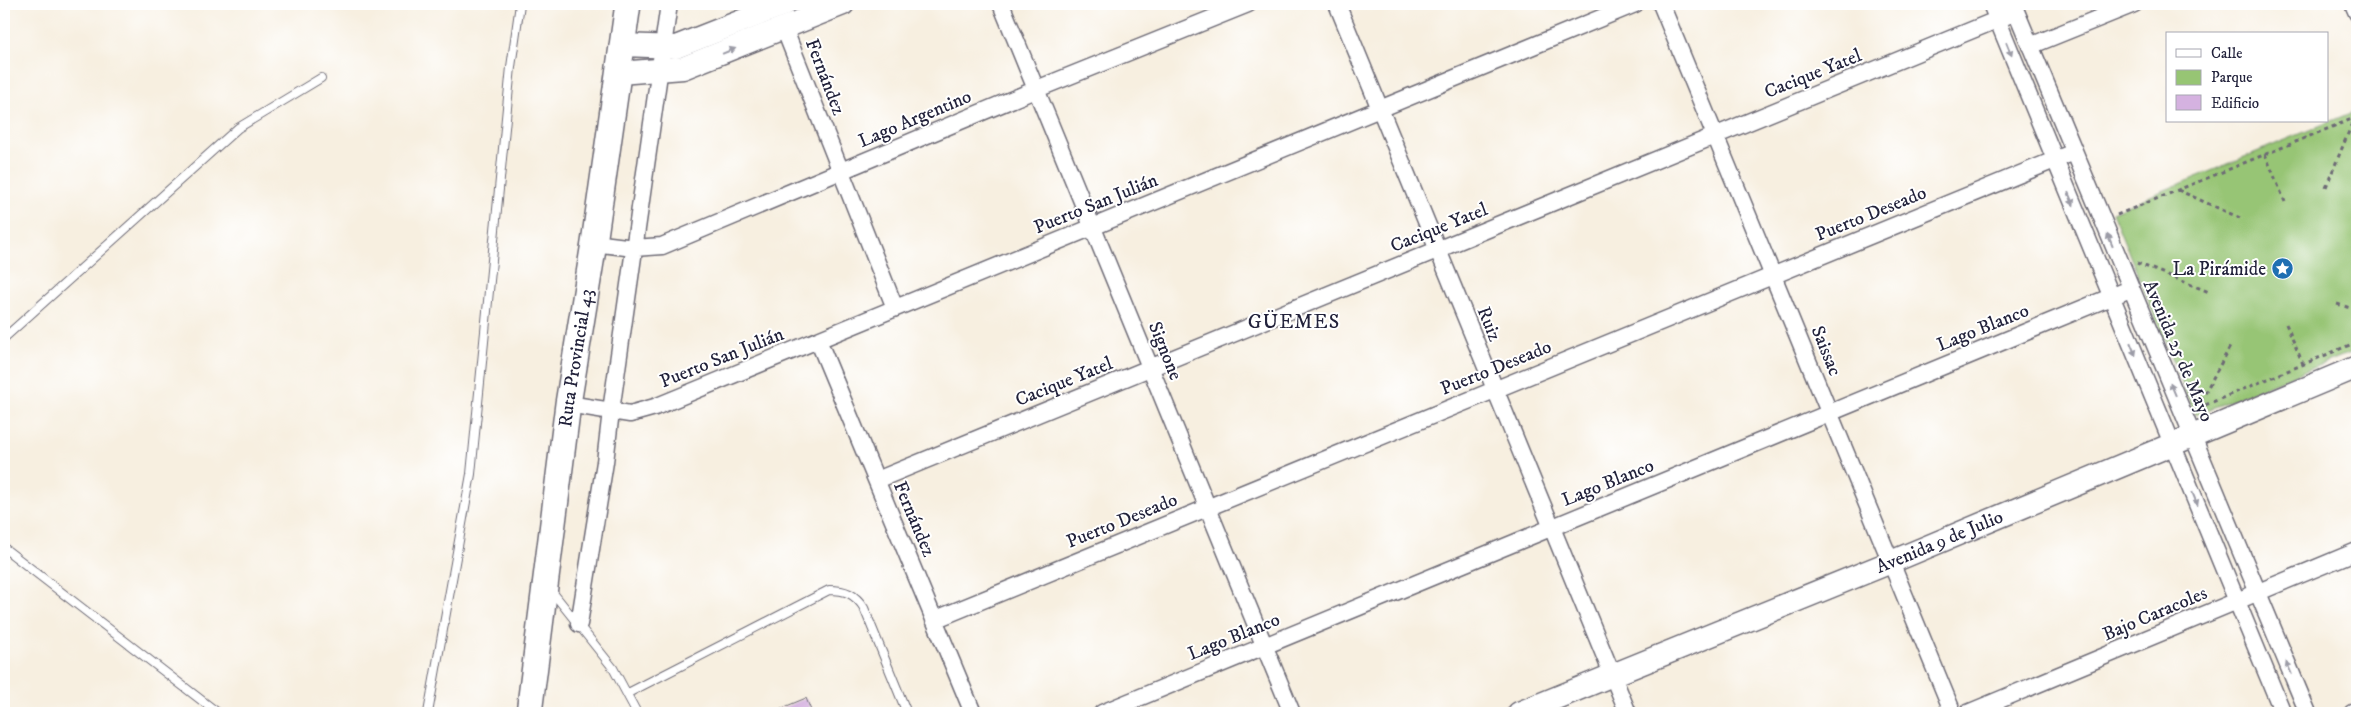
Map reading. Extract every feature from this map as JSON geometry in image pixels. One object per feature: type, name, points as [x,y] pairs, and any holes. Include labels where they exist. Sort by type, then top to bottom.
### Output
[{"type":"main road","name":"Ruta Provincial 43","points":[[529,713],[568,404],[594,243],[628,4]]},
{"type":"street","points":[[579,624],[605,462],[610,411],[669,4]]},
{"type":"street","points":[[622,45],[676,46],[691,42],[785,4]]},
{"type":"street","points":[[619,73],[683,68],[699,64],[843,4]]},
{"type":"street","name":"Signone","points":[[1001,4],[1292,713]]},
{"type":"street","name":"Lago Argentino","points":[[594,243],[634,248],[662,246],[1037,89],[1248,4]]},
{"type":"street","name":"Ruiz","points":[[1337,4],[1628,713]]},
{"type":"street","name":"Puerto San Julián","points":[[568,404],[630,414],[655,407],[1635,4]]},
{"type":"street","name":"Saissac","points":[[1661,4],[1953,713]]},
{"type":"street","points":[[1990,4],[2283,713]]},
{"type":"street","points":[[2030,46],[2134,4]]},
{"type":"street","points":[[2353,4],[2357,13]]},
{"type":"street","name":"Cacique Yatel","points":[[876,480],[1997,20],[2014,8]]},
{"type":"street","name":"Avenida 25 de Mayo","points":[[2014,8],[2308,713]]},
{"type":"street","name":"Fernández","points":[[784,28],[895,308]]},
{"type":"street","name":"Puerto Deseado","points":[[934,620],[2074,152]]},
{"type":"street","name":"Lago Blanco","points":[[1102,713],[2130,289]]},
{"type":"street","name":"Fernández","points":[[818,340],[973,713]]},
{"type":"street","name":"Avenida 9 de Julio","points":[[1519,713],[1891,562],[2193,434],[2357,367]]},
{"type":"street","name":"Bajo Caracoles","points":[[1968,713],[2357,551]]},
{"type":"street","points":[[2352,713],[2357,711]]},
{"type":"lane","points":[[428,713],[472,474],[511,67],[520,4]]},
{"type":"lane","points":[[4,338],[238,128],[321,78]]},
{"type":"lane","points":[[4,548],[218,713]]},
{"type":"lane","points":[[545,584],[597,645],[628,693],[637,713]]},
{"type":"lane","points":[[628,693],[829,590],[844,590],[858,598],[864,608],[907,713]]},
{"type":"path","points":[[2354,118],[2357,126]]},
{"type":"path","points":[[2120,222],[2117,214],[2354,118]]},
{"type":"path","points":[[2326,187],[2354,118]]},
{"type":"path","points":[[2265,154],[2285,202]]},
{"type":"path","points":[[2177,190],[2240,218]]},
{"type":"path","points":[[2133,254],[2140,272]]},
{"type":"path","points":[[2137,263],[2209,292]]},
{"type":"path","points":[[2337,304],[2357,310]]},
{"type":"path","points":[[2286,324],[2303,364]]},
{"type":"path","points":[[2196,408],[2357,342]]},
{"type":"path","points":[[2196,408],[2230,345]]},
{"type":"path","points":[[2193,399],[2196,408]]},
{"type":"green space","points":[[2355,111],[2357,116],[2357,350],[2195,415],[2112,212]]},
{"type":"building","points":[[806,698],[812,713],[770,713]]},
{"type":"place","name":"La Pirámide","points":[[2282,269]]},
{"type":"district","name":"GÜEMES","points":[[1294,322]]}]
